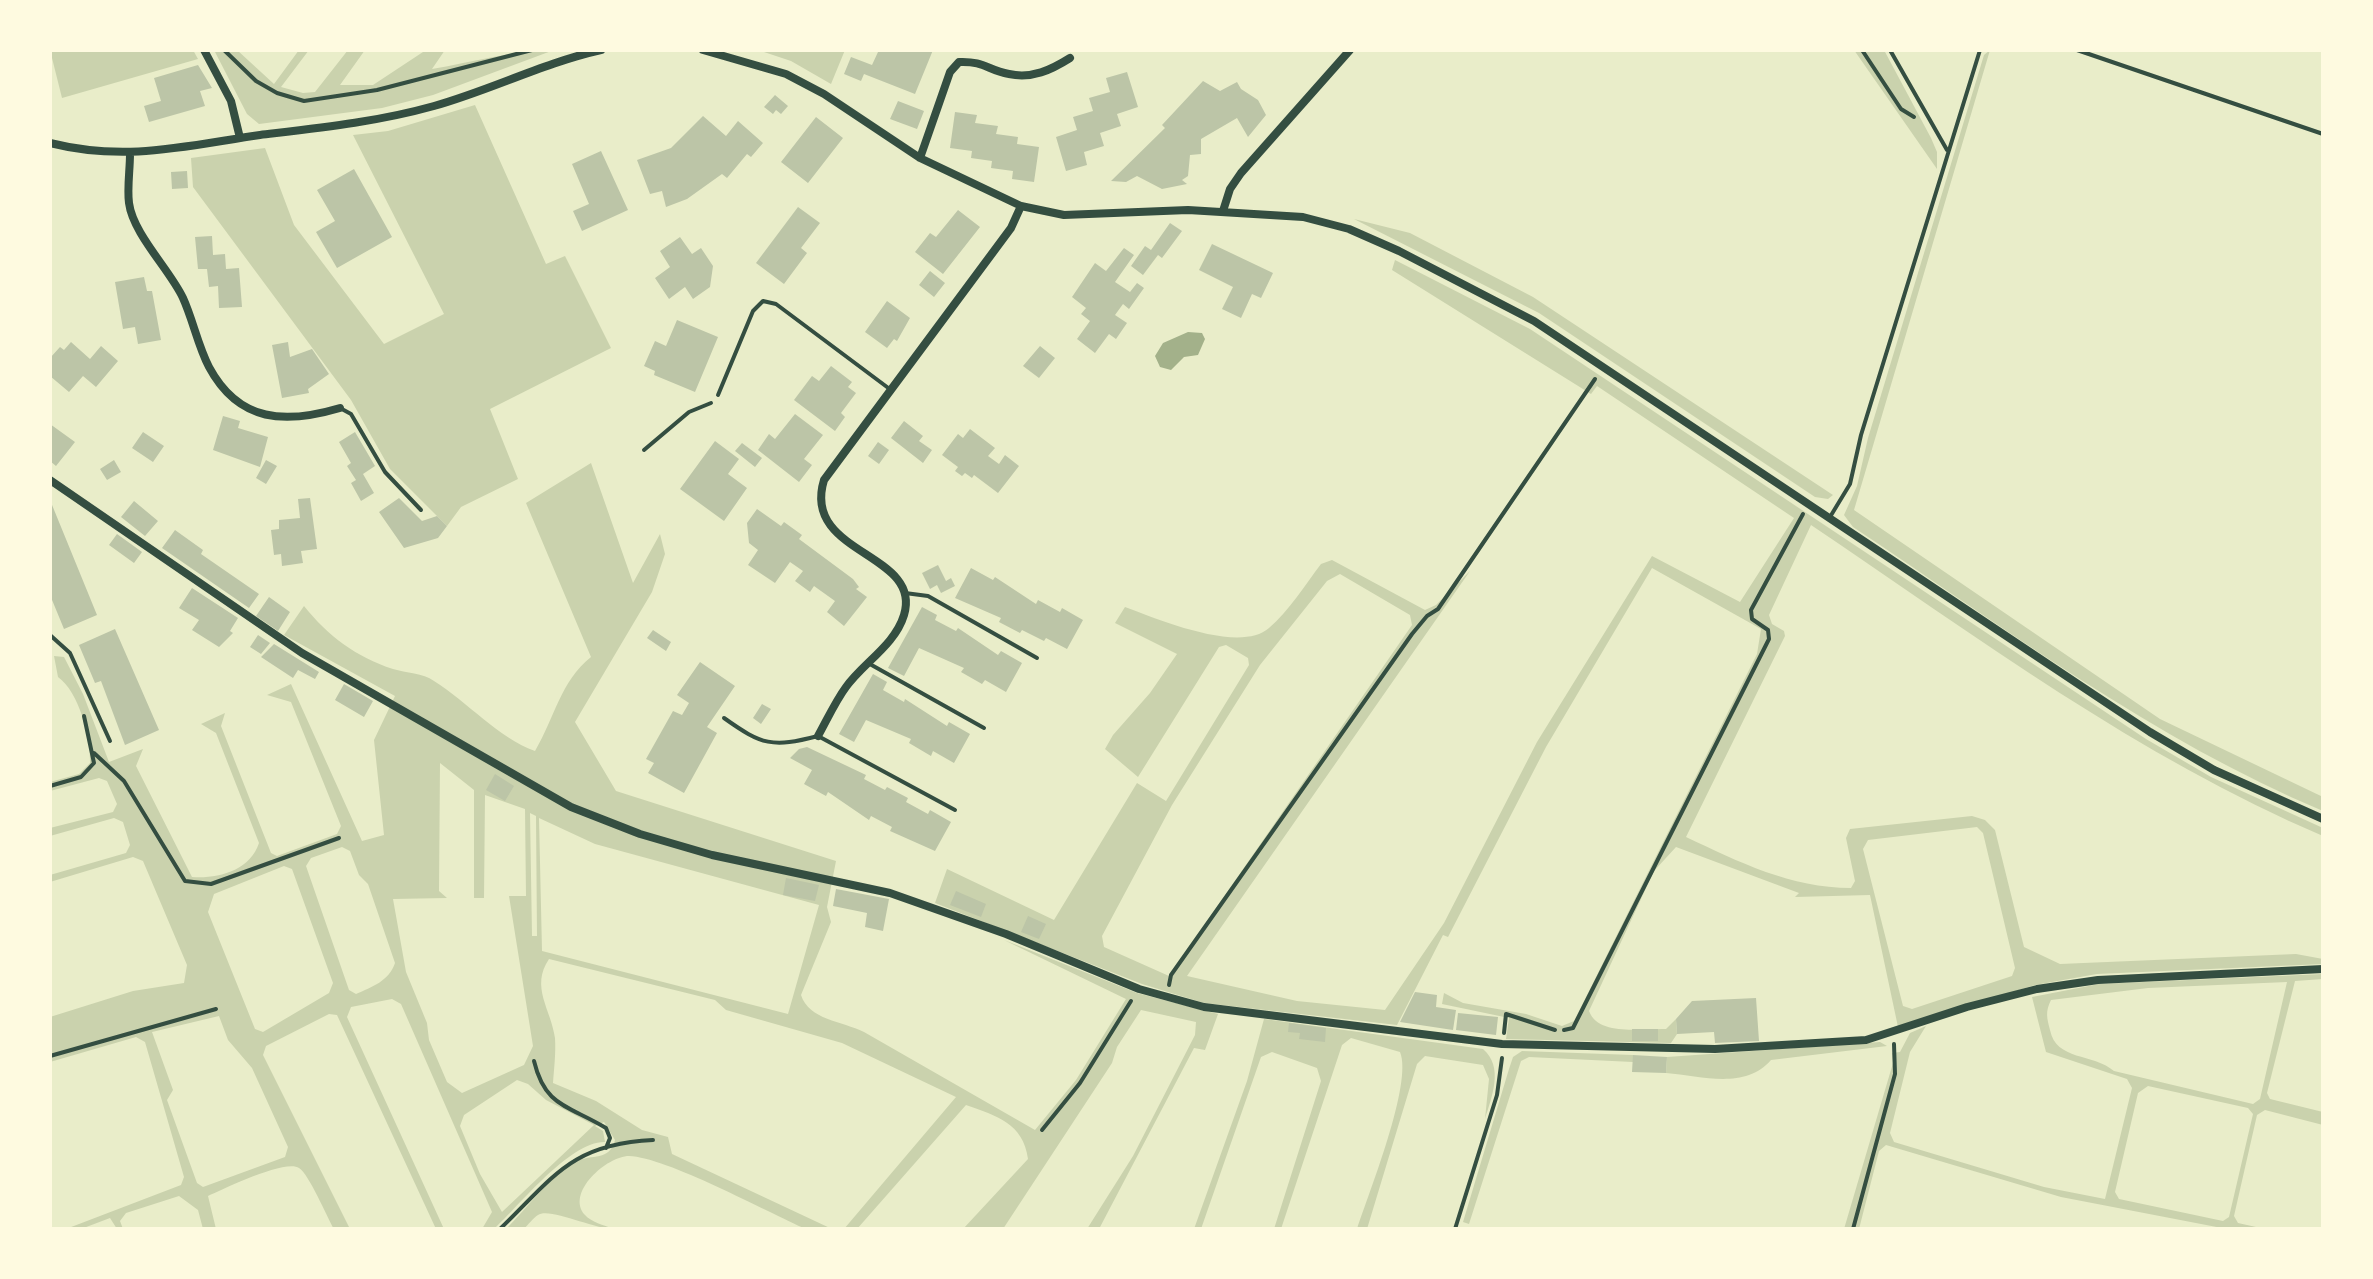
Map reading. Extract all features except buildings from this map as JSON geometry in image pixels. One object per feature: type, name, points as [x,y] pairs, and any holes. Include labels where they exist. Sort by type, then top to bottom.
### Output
[{"type":"street","points":[[204,50],[231,101],[240,138]]},
{"type":"street","points":[[50,143],[80,151],[130,154],[385,119],[437,105],[601,50]]},
{"type":"street","points":[[703,50],[786,74],[824,94],[920,158],[1021,206],[1064,215],[1223,211],[1303,217],[1349,229],[1534,321],[2150,732],[2214,770],[2323,819]]},
{"type":"street","points":[[1223,211],[1230,189],[1241,173],[1350,50]]},
{"type":"street","points":[[920,158],[950,72],[959,62],[981,61],[1008,74],[1045,74],[1070,58]]},
{"type":"street","points":[[130,154],[129,205],[183,297],[208,365],[222,388],[263,414],[286,419],[304,418],[340,408]]},
{"type":"street","points":[[818,736],[846,687],[899,624],[904,614],[905,593],[895,575],[836,533],[820,509],[824,480],[1011,228],[1021,206]]},
{"type":"street","points":[[50,480],[302,653],[571,807],[640,834],[712,855],[890,893],[1006,934],[1139,989],[1204,1007],[1502,1044],[1715,1049],[1866,1040],[1893,1034],[1967,1007],[2037,989],[2098,980],[2323,969]]},
{"type":"lane","points":[[1890,50],[1947,150]]},
{"type":"lane","points":[[1829,520],[1850,484],[1947,150],[1980,50]]},
{"type":"lane","points":[[718,395],[753,311],[763,301],[776,304],[891,390]]},
{"type":"lane","points":[[340,408],[351,414],[385,472],[421,510]]},
{"type":"lane","points":[[905,593],[928,596],[1037,658]]},
{"type":"lane","points":[[50,635],[70,653],[110,741]]},
{"type":"lane","points":[[868,663],[984,728]]},
{"type":"lane","points":[[724,718],[752,738],[773,745],[818,736],[955,810]]},
{"type":"path","points":[[224,50],[256,81],[277,93],[304,101],[377,90],[532,50]]},
{"type":"path","points":[[1862,50],[1901,109],[1933,128]]},
{"type":"path","points":[[2077,50],[2323,134]]},
{"type":"path","points":[[1175,1000],[1168,983],[1171,975],[1412,634],[1427,616],[1438,609],[1603,368]]},
{"type":"path","points":[[644,450],[671,425],[718,395]]},
{"type":"path","points":[[1506,1014],[1560,1031],[1573,1028],[1769,639],[1768,630],[1752,619],[1751,610],[1808,504]]},
{"type":"path","points":[[50,786],[90,771],[94,753],[82,712]]},
{"type":"path","points":[[94,753],[124,781],[185,881],[192,884],[211,884],[339,838]]},
{"type":"path","points":[[1042,1130],[1080,1083],[1139,989]]},
{"type":"path","points":[[50,1056],[216,1009]]},
{"type":"path","points":[[1853,1229],[1895,1074],[1893,1034]]},
{"type":"path","points":[[1455,1229],[1497,1095],[1502,1044]]},
{"type":"path","points":[[534,1061],[540,1085],[548,1097],[606,1128],[610,1138],[606,1148]]},
{"type":"path","points":[[500,1229],[570,1160],[627,1141],[653,1140]]},
{"type":"shaded area","points":[[50,50],[193,50],[198,59],[62,98]]},
{"type":"shaded area","points":[[214,50],[237,50],[274,84],[299,50],[309,50],[281,87],[303,93],[315,92],[348,50],[365,50],[340,85],[373,85],[426,50],[445,50],[432,69],[508,54],[554,50],[433,95],[382,108],[259,124],[247,114]]},
{"type":"shaded area","points":[[758,50],[845,50],[831,84],[791,61]]},
{"type":"shaded area","points":[[1854,50],[1884,50],[1931,138],[1937,152],[1937,169]]},
{"type":"shaded area","points":[[1990,50],[1854,510],[2160,719],[2323,797],[2323,811],[2261,783],[2140,717],[1853,527],[1844,515],[1857,486],[1868,438],[1984,55]]},
{"type":"shaded area","points":[[475,105],[546,264],[565,256],[611,348],[490,409],[518,479],[461,507],[447,526],[390,469],[351,400],[193,187],[191,158],[265,148],[294,225],[384,344],[444,314],[353,135],[388,131]]},
{"type":"shaded area","points":[[1354,219],[1410,233],[1533,297],[1833,495],[1828,499],[1815,497],[1539,313]]},
{"type":"shaded area","points":[[1395,260],[1530,329],[2146,739],[2211,777],[2323,828],[2323,836],[2255,805],[2123,732],[1997,652],[1811,525],[1769,615],[1772,624],[1784,631],[1785,636],[1686,837],[1766,872],[1807,884],[1851,888],[1855,881],[1846,838],[1850,829],[1972,816],[1985,820],[1995,830],[2024,947],[2060,964],[2296,954],[2323,959],[2323,964],[2097,974],[2035,985],[1898,1027],[1870,895],[1795,897],[1799,893],[1676,847],[1654,871],[1589,1011],[1594,1019],[1611,1028],[1666,1029],[1676,1019],[1677,1034],[1671,1043],[1506,1039],[1509,1018],[1442,1004],[1444,993],[1463,1003],[1526,1014],[1562,1026],[1574,1021],[1757,654],[1761,629],[1652,568],[1546,747],[1448,937],[1443,935],[1397,1025],[1204,1003],[1142,984],[935,903],[947,869],[1054,920],[1137,783],[1166,801],[1249,665],[1248,658],[1226,645],[1219,647],[1138,777],[1105,749],[1177,654],[1115,623],[1125,607],[1198,632],[1239,637],[1256,635],[1269,628],[1290,606],[1321,564],[1332,560],[1425,610],[1436,605],[1470,571],[1187,976],[1297,1001],[1385,1010],[1444,923],[1537,742],[1652,556],[1740,602],[1794,518],[1597,386],[1591,394],[1392,270]],"holes":[[[1340,574],[1410,615],[1412,625],[1169,976],[1104,947],[1102,936],[1172,805],[1260,665],[1327,581]],[[1977,827],[1983,833],[2015,968],[2012,976],[1912,1009],[1903,1006],[1863,849],[1868,840]]]},
{"type":"shaded area","points":[[1188,332],[1202,333],[1205,339],[1198,355],[1184,357],[1171,370],[1160,367],[1155,356],[1163,343]]},
{"type":"shaded area","points":[[591,463],[633,583],[660,534],[665,554],[652,592],[575,722],[616,791],[836,861],[827,907],[831,922],[801,995],[811,1010],[864,1032],[1035,1130],[1076,1080],[1126,999],[1004,940],[1137,993],[1218,1014],[1205,1050],[1194,1048],[1099,1229],[1087,1229],[1133,1156],[1195,1035],[1196,1022],[1141,1010],[1117,1047],[1112,1063],[1003,1229],[963,1229],[1028,1159],[1025,1147],[1021,1137],[1007,1123],[966,1105],[857,1229],[844,1229],[956,1097],[842,1043],[726,1010],[715,1000],[549,959],[541,979],[541,989],[555,1038],[553,1083],[596,1101],[642,1130],[668,1137],[672,1154],[832,1229],[806,1229],[667,1165],[629,1156],[600,1169],[591,1177],[580,1196],[580,1206],[585,1215],[613,1229],[544,1213],[536,1216],[524,1229],[506,1229],[566,1168],[582,1159],[609,1151],[615,1140],[604,1122],[595,1126],[603,1131],[605,1142],[591,1144],[561,1163],[494,1229],[482,1229],[492,1212],[401,1004],[392,999],[351,1007],[347,1017],[444,1229],[436,1229],[337,1015],[329,1014],[266,1046],[263,1055],[350,1229],[334,1229],[308,1178],[299,1168],[292,1166],[254,1176],[208,1196],[216,1229],[203,1229],[198,1210],[179,1196],[126,1213],[120,1221],[123,1229],[117,1229],[110,1218],[81,1229],[66,1229],[181,1185],[184,1177],[145,1042],[136,1037],[50,1062],[50,1017],[133,991],[184,983],[187,965],[143,861],[133,857],[50,882],[50,875],[126,853],[130,845],[123,822],[114,818],[50,836],[50,828],[113,812],[117,804],[107,781],[99,778],[50,791],[50,782],[79,774],[90,763],[88,741],[78,704],[58,677],[54,656],[64,657],[83,694],[109,762],[143,749],[136,766],[192,877],[222,875],[240,867],[255,853],[259,843],[216,733],[201,724],[225,713],[221,726],[271,853],[277,856],[337,834],[341,826],[291,702],[267,695],[291,684],[362,841],[384,835],[374,740],[395,696],[284,635],[304,606],[323,627],[355,652],[393,669],[430,678],[508,737],[535,751],[572,677],[591,657],[526,503]],"holes":[[[440,763],[474,790],[474,898],[484,898],[485,795],[525,809],[526,896],[509,896],[533,1046],[524,1065],[462,1093],[447,1082],[429,1040],[427,1023],[406,972],[393,899],[447,898],[439,891]],[[530,813],[536,816],[537,936],[532,936]],[[539,818],[595,844],[819,905],[788,1014],[542,951]],[[342,847],[350,851],[359,875],[368,884],[395,963],[379,983],[356,994],[349,990],[306,866],[311,858]],[[284,866],[292,869],[333,983],[329,993],[263,1032],[255,1029],[208,912],[214,894]],[[219,1016],[228,1040],[252,1068],[288,1147],[285,1157],[203,1187],[197,1183],[167,1100],[173,1090],[152,1032]],[[517,1080],[528,1084],[546,1100],[594,1125],[502,1212],[480,1174],[460,1126],[464,1115]]]},
{"type":"shaded area","points":[[2323,974],[2323,979],[2295,981],[2267,1093],[2270,1099],[2323,1112],[2323,1125],[2265,1110],[2257,1115],[2234,1216],[2238,1223],[2265,1229],[2227,1229],[2061,1197],[1886,1145],[1879,1151],[1859,1229],[1844,1229],[1893,1063],[1892,1053],[1900,1052],[1910,1033],[1926,1026],[1910,1052],[1890,1133],[1894,1142],[2044,1187],[2105,1199],[2132,1088],[2127,1079],[2046,1052],[2032,997],[2099,984]],"holes":[[[2287,982],[2260,1099],[2253,1104],[2114,1071],[2096,1061],[2067,1052],[2054,1040],[2047,1018],[2051,1000],[2148,988]],[[2148,1086],[2248,1108],[2253,1114],[2229,1217],[2223,1221],[2119,1199],[2115,1192],[2138,1093]]]},
{"type":"shaded area","points":[[1264,1019],[1483,1049],[1495,1073],[1485,1119],[1489,1079],[1483,1065],[1425,1056],[1417,1064],[1367,1229],[1357,1229],[1395,1112],[1402,1067],[1400,1052],[1351,1038],[1342,1045],[1281,1229],[1274,1229],[1321,1081],[1317,1068],[1272,1052],[1261,1057],[1201,1229],[1194,1229],[1247,1081]]},
{"type":"shaded area","points":[[1880,1042],[1887,1046],[1771,1060],[1749,1075],[1736,1078],[1666,1073],[1667,1057]]},
{"type":"shaded area","points":[[1522,1051],[1633,1055],[1633,1062],[1529,1057],[1521,1061],[1469,1224],[1463,1222],[1509,1069],[1513,1057]]}]
